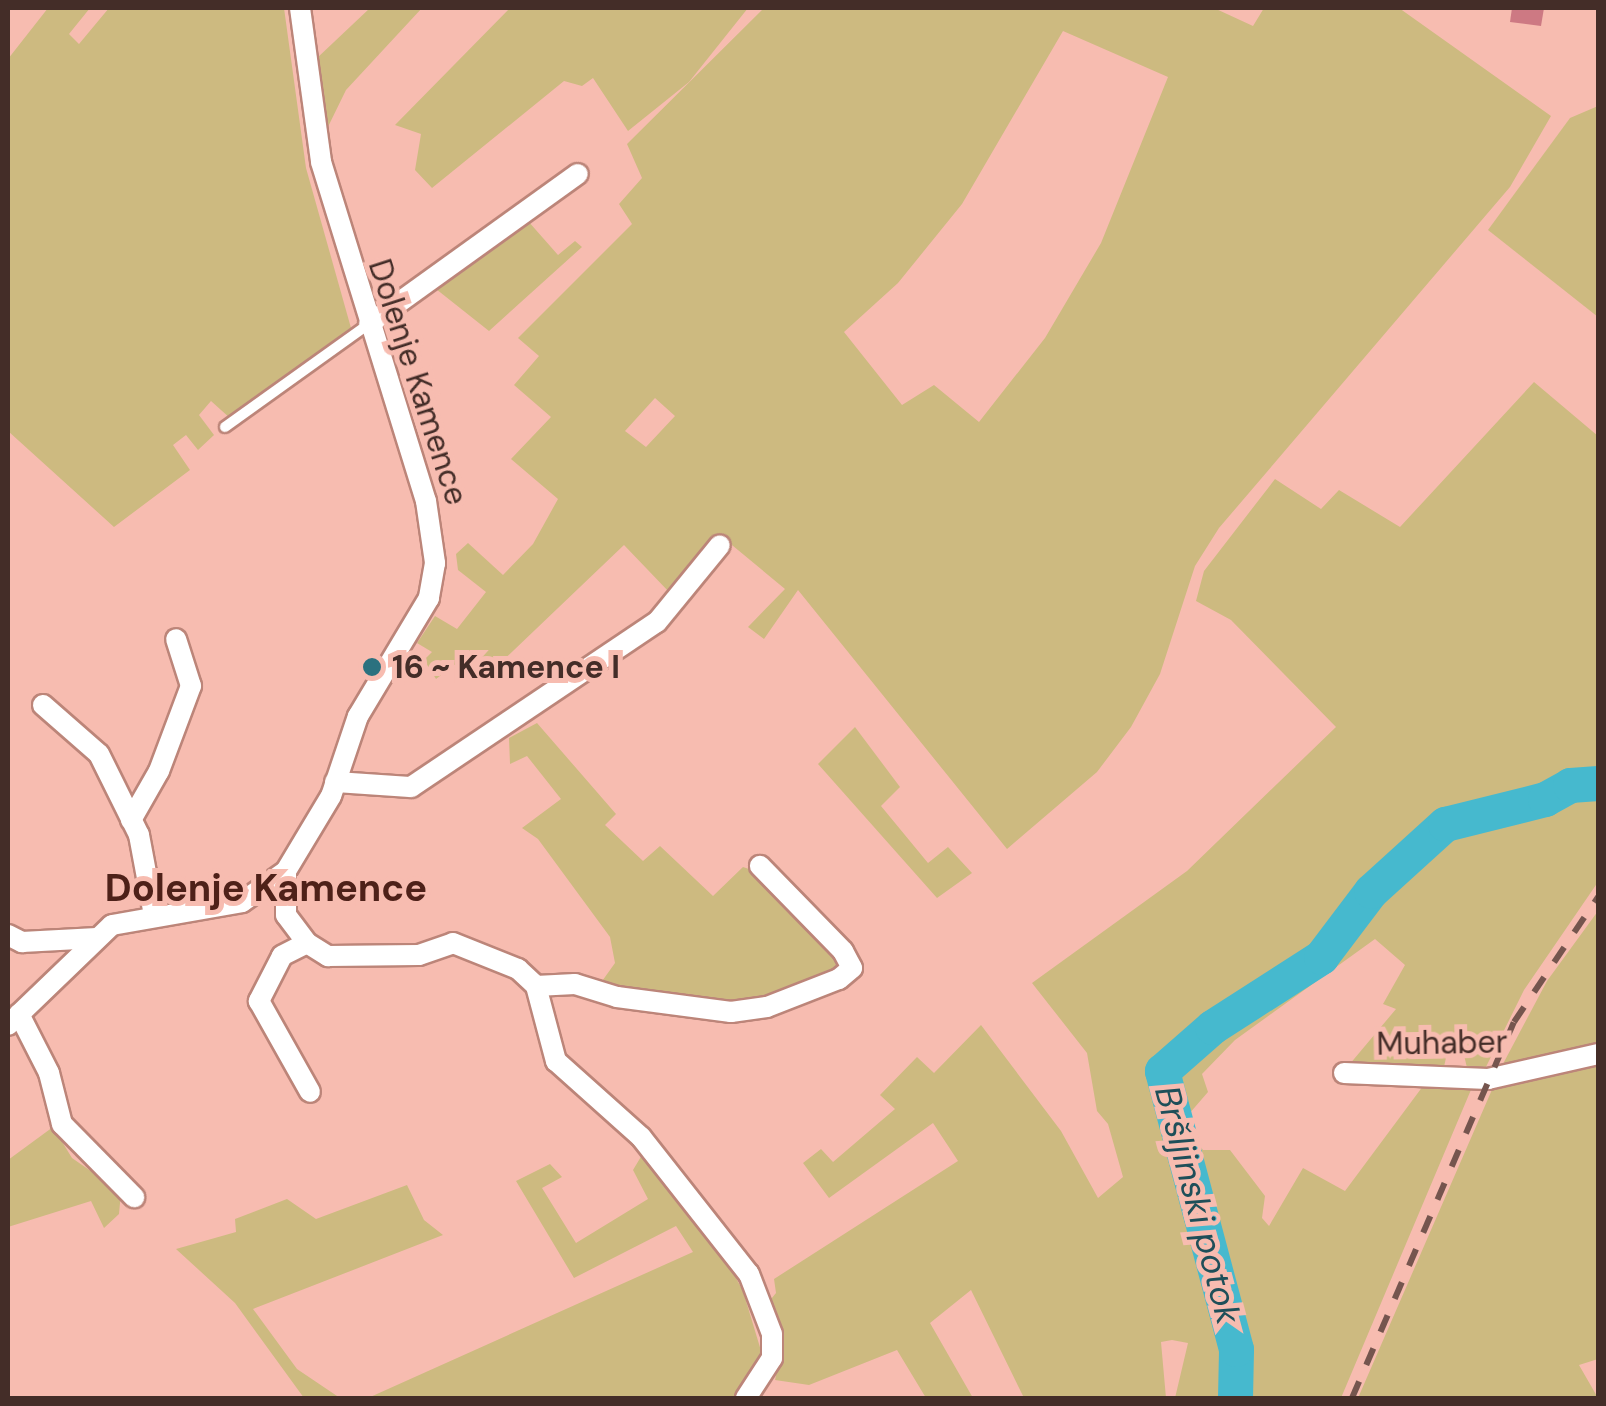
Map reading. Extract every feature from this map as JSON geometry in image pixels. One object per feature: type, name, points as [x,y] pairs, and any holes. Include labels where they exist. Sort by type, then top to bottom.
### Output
[{"type":"street","name":"Dolenje Kamence","points":[[286,915],[286,871],[335,782],[358,716],[429,598],[434,564],[426,502],[321,162],[300,8]]},
{"type":"street","points":[[369,324],[578,174]]},
{"type":"street","points":[[335,782],[411,786],[657,622],[720,544]]},
{"type":"street","points":[[132,820],[159,771],[191,686],[176,639]]},
{"type":"street","points":[[43,705],[99,754],[132,820],[154,915]]},
{"type":"street","points":[[536,986],[575,984],[617,997],[732,1012],[767,1007],[839,980],[852,968],[842,951],[760,866]]},
{"type":"street","points":[[242,902],[286,871]]},
{"type":"street","points":[[134,1197],[62,1124],[49,1074],[13,1019],[112,926],[154,915],[242,902],[286,915],[306,943],[328,956],[418,955],[453,943],[518,969],[536,986],[556,1061],[640,1137],[749,1274],[772,1334],[772,1358],[746,1398]]},
{"type":"street","points":[[8,935],[22,942],[97,938]]},
{"type":"street","points":[[306,943],[282,956],[259,1001],[310,1092]]},
{"type":"street","name":"Muhaber","points":[[1344,1073],[1488,1079],[1598,1054]]},
{"type":"lane","points":[[225,428],[369,324]]},
{"type":"shaded area","points":[[48,8],[90,8],[69,34],[79,44],[109,8],[284,8],[306,168],[351,328],[231,419],[211,401],[199,415],[214,435],[198,450],[186,435],[173,445],[190,470],[114,527],[8,431],[8,59]]},
{"type":"shaded area","points":[[370,8],[422,8],[346,90],[324,135],[316,59]]},
{"type":"shaded area","points":[[510,8],[748,8],[689,82],[628,131],[593,78],[582,86],[564,81],[432,188],[415,170],[421,134],[395,125]]},
{"type":"shaded area","points":[[764,8],[1214,8],[1253,26],[1264,8],[1399,8],[1551,116],[1510,187],[1219,528],[1195,566],[1160,674],[1131,727],[1097,772],[1007,849],[798,590],[764,639],[748,627],[785,589],[721,536],[670,593],[624,545],[491,672],[470,653],[436,679],[424,660],[432,652],[417,643],[435,616],[457,629],[486,592],[458,570],[456,554],[468,543],[503,575],[533,544],[558,499],[511,459],[551,417],[514,385],[539,356],[518,338],[632,224],[619,204],[642,178],[627,144]],"holes":[[[1063,31],[1168,77],[1101,243],[1045,338],[979,422],[934,385],[902,405],[844,332],[898,283],[962,204]],[[655,398],[675,416],[646,447],[625,431]]]},
{"type":"shaded area","points":[[1598,106],[1598,317],[1488,230],[1570,118]]},
{"type":"shaded area","points":[[528,221],[558,255],[575,241],[582,247],[489,331],[436,289]]},
{"type":"shaded area","points":[[1534,382],[1598,436],[1598,882],[1524,990],[1482,1075],[1468,1072],[1459,1034],[1451,1034],[1444,1067],[1437,1070],[1349,1065],[1396,1009],[1383,1004],[1405,965],[1375,939],[1235,1040],[1202,1074],[1208,1092],[1182,1122],[1203,1150],[1230,1150],[1265,1196],[1262,1218],[1269,1226],[1303,1168],[1345,1191],[1426,1082],[1473,1085],[1341,1398],[1175,1398],[1188,1343],[1172,1340],[1161,1342],[1166,1398],[1024,1398],[971,1290],[930,1323],[973,1398],[926,1398],[897,1350],[809,1385],[775,1380],[779,1361],[767,1304],[776,1293],[774,1279],[958,1161],[933,1123],[829,1198],[803,1163],[821,1149],[833,1162],[895,1109],[880,1095],[917,1057],[934,1073],[981,1025],[1061,1131],[1098,1198],[1123,1177],[1108,1124],[1097,1111],[1087,1053],[1032,983],[1187,871],[1336,727],[1231,620],[1196,601],[1204,571],[1275,479],[1321,509],[1339,490],[1400,527]]},
{"type":"shaded area","points":[[537,723],[616,814],[605,825],[643,861],[660,846],[713,896],[743,867],[755,871],[839,957],[839,973],[729,1007],[600,984],[615,963],[610,937],[538,839],[522,828],[561,799],[527,756],[510,764],[509,738]]},
{"type":"shaded area","points":[[855,727],[900,787],[881,806],[928,863],[948,847],[972,873],[937,898],[818,764]]},
{"type":"shaded area","points":[[1598,911],[1598,1359],[1579,1365],[1598,1398],[1358,1398],[1504,1062],[1547,981]]},
{"type":"shaded area","points":[[53,1127],[72,1158],[121,1192],[119,1214],[104,1228],[91,1201],[8,1227],[8,1160]]},
{"type":"shaded area","points":[[642,1155],[723,1254],[743,1291],[762,1354],[734,1398],[368,1398],[693,1252],[676,1226],[574,1278],[516,1181],[550,1164],[562,1177],[542,1188],[576,1243],[648,1199],[633,1170]]},
{"type":"shaded area","points":[[407,1185],[424,1220],[443,1235],[253,1309],[297,1369],[340,1398],[304,1398],[235,1303],[176,1249],[236,1232],[235,1219],[287,1199],[316,1219]]},
{"type":"building","points":[[1512,8],[1544,8],[1541,26],[1510,22]]},
{"type":"waterway","name":"Bršljinski potok","points":[[1235,1398],[1236,1349],[1162,1071],[1212,1027],[1321,957],[1371,891],[1445,824],[1545,799],[1570,785],[1598,783]]},
{"type":"railway","points":[[1352,1398],[1514,1022],[1598,897]]},
{"type":"place","name":"16 ~ Kamence I","points":[[372,667]]},
{"type":"district","name":"Dolenje Kamence","points":[[266,889]]}]
